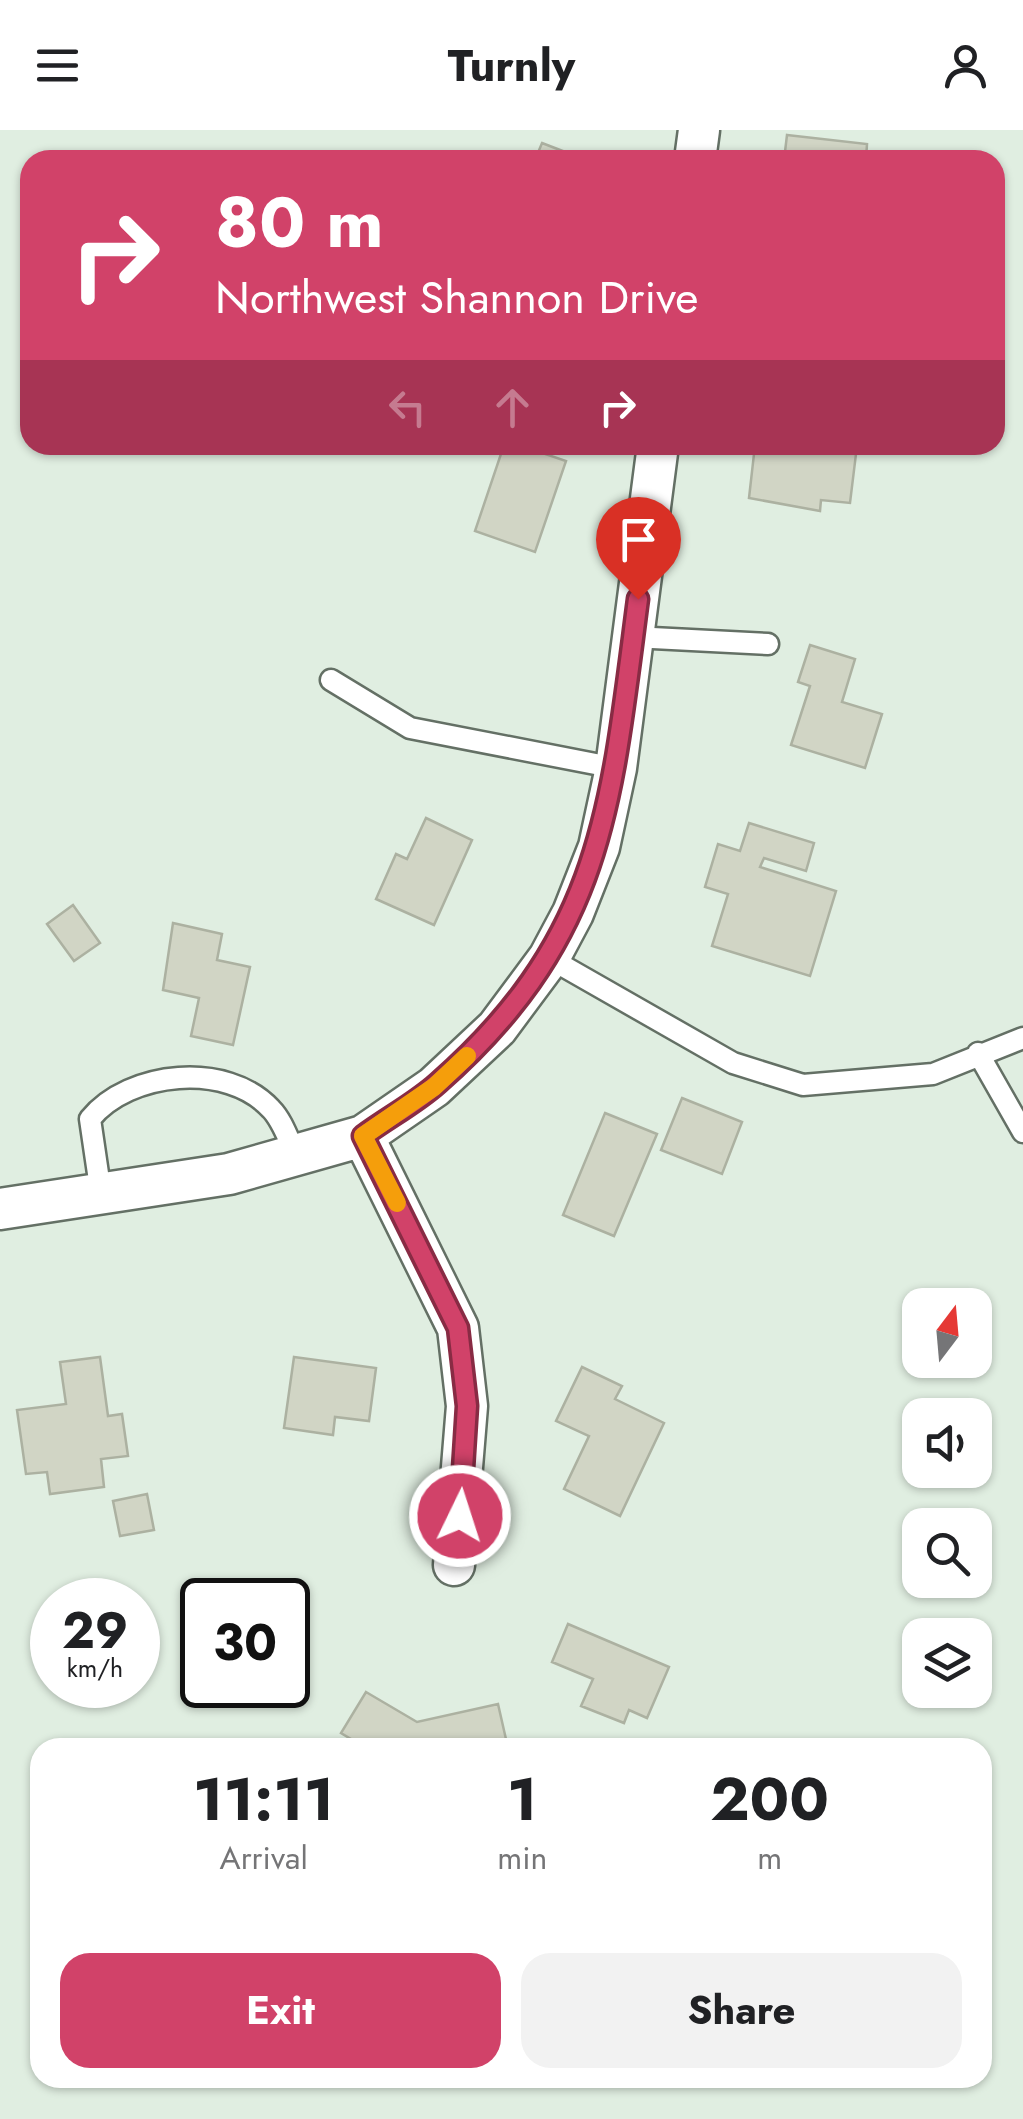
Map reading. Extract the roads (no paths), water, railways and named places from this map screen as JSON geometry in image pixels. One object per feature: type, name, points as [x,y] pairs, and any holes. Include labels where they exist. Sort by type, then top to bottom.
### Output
[{"type":"street","points":[[0,1209],[228,1174],[363,1136],[434,1087],[497,1028],[549,958],[586,883],[616,768],[657,455]]},
{"type":"street","points":[[363,1136],[458,1328],[467,1406],[454,1565]]},
{"type":"lane","points":[[632,637],[768,644]]},
{"type":"lane","points":[[331,680],[410,728],[616,768]]},
{"type":"lane","points":[[549,958],[734,1063],[803,1085],[933,1074],[1023,1038]]},
{"type":"lane","points":[[978,1054],[1023,1132]]},
{"type":"lane","points":[[101,1194],[90,1119],[105,1101],[187,1076],[252,1094],[274,1110],[296,1157]]}]
